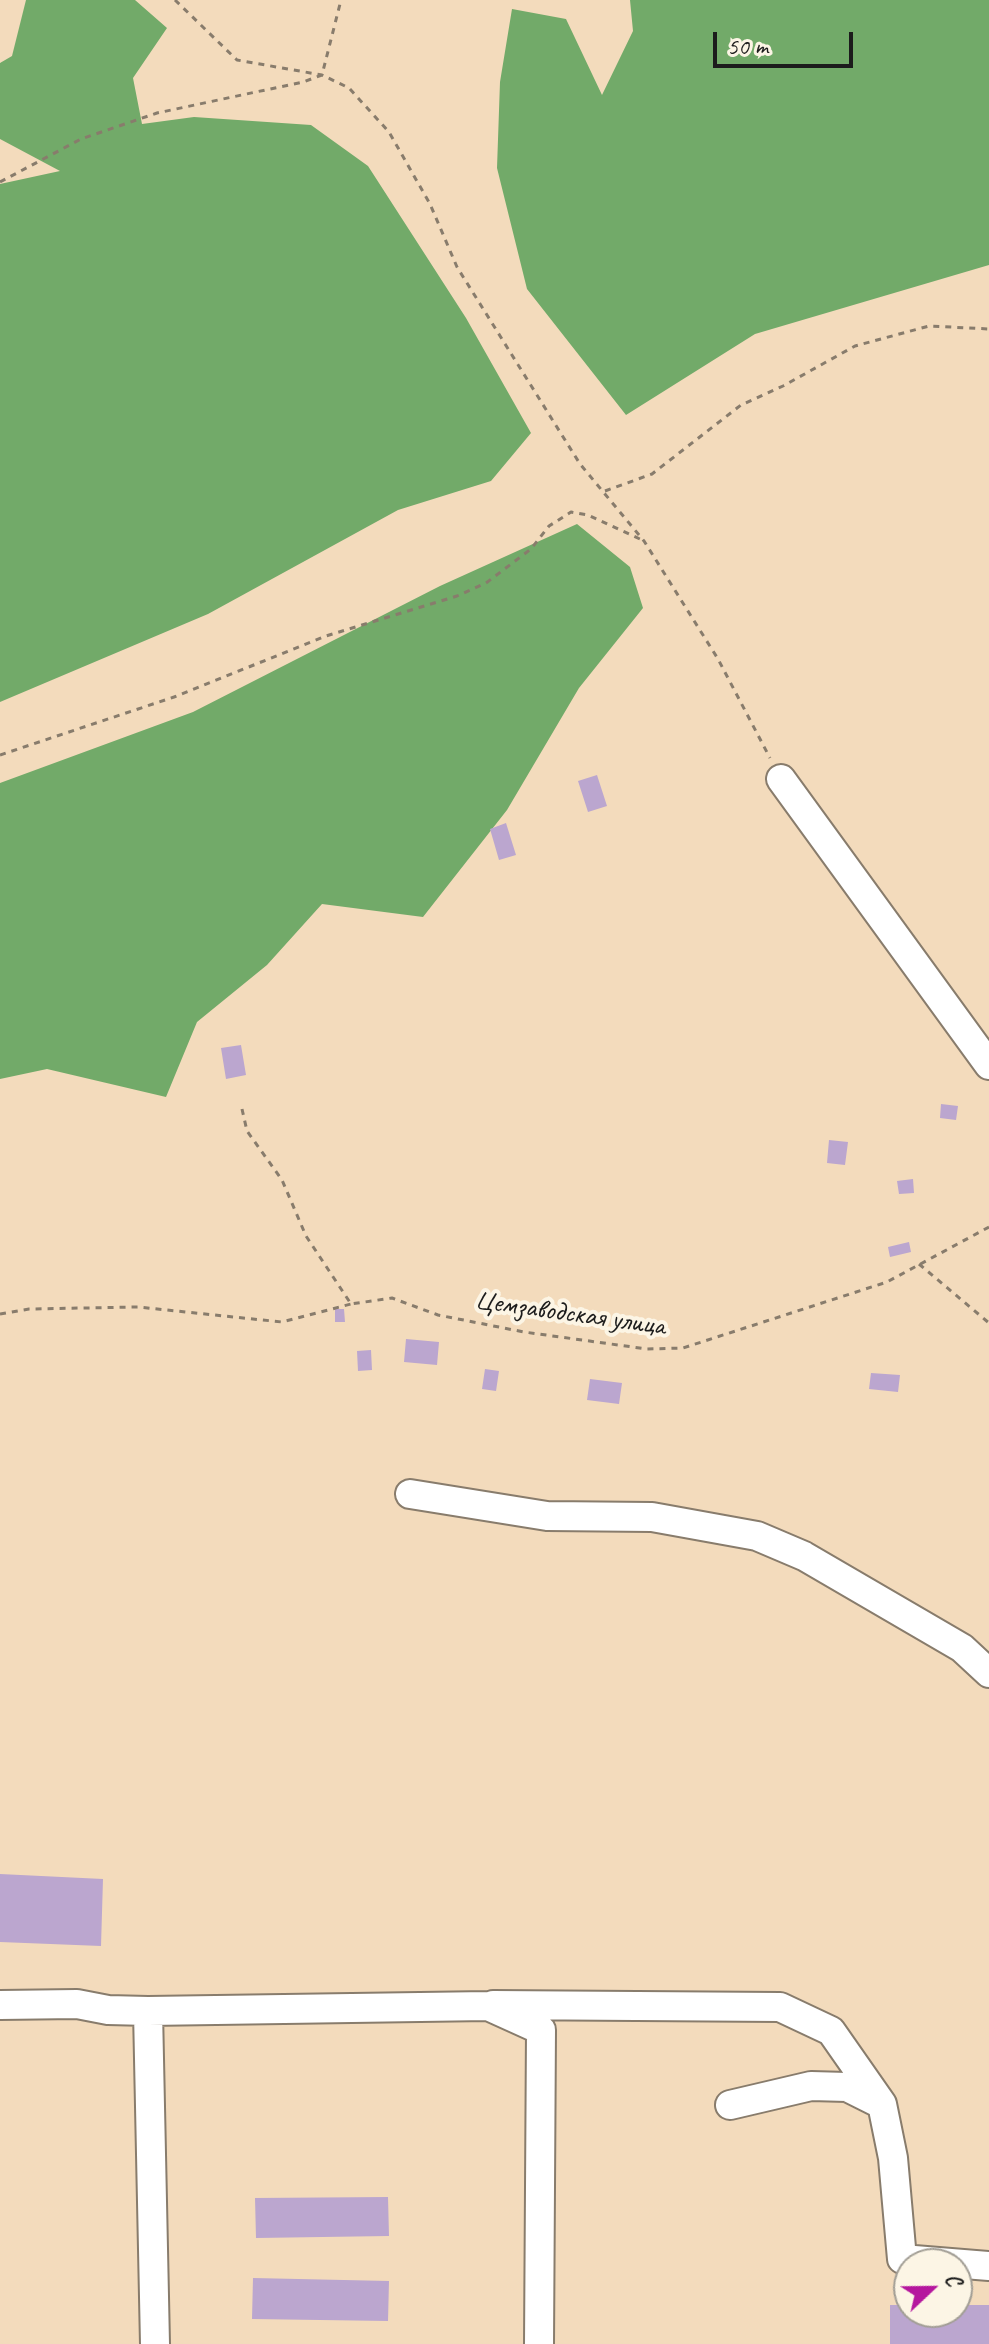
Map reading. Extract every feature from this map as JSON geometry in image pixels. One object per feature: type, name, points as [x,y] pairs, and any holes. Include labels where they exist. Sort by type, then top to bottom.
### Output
[{"type":"street","points":[[781,779],[989,1065]]},
{"type":"street","points":[[410,1494],[547,1516],[652,1517],[757,1536],[804,1556],[949,1640],[989,1673]]},
{"type":"street","points":[[0,2005],[77,2004],[108,2010],[148,2011],[488,2006],[780,2007],[831,2031],[882,2104],[893,2158],[902,2259],[989,2266]]},
{"type":"street","points":[[488,2006],[541,2030],[539,2344]]},
{"type":"street","points":[[148,2011],[155,2344]]},
{"type":"street","points":[[730,2105],[811,2086],[847,2087],[882,2104]]},
{"type":"path","points":[[175,0],[237,60],[322,75],[349,88],[389,132],[430,204],[457,267],[580,464],[644,541],[718,659],[781,779]]},
{"type":"path","points":[[322,75],[341,0]]},
{"type":"path","points":[[0,182],[81,139],[157,113],[303,82],[322,75]]},
{"type":"path","points":[[605,491],[652,474],[741,405],[783,386],[855,346],[929,326],[989,329]]},
{"type":"path","points":[[0,755],[174,697],[326,636],[457,596],[486,583],[531,549],[549,526],[571,512],[588,515],[644,541]]},
{"type":"path","points":[[242,1109],[247,1131],[282,1180],[306,1236],[351,1304]]},
{"type":"path","name":"Цемзаводская улица","points":[[0,1314],[29,1309],[138,1307],[282,1322],[351,1304],[392,1298],[438,1315],[524,1332],[647,1349],[683,1348],[887,1282],[989,1227]]},
{"type":"path","points":[[919,1264],[989,1323]]},
{"type":"green space","points":[[26,0],[135,0],[167,28],[133,78],[142,124],[194,117],[311,125],[368,166],[466,318],[531,433],[491,481],[398,510],[208,614],[0,702],[0,184],[60,171],[0,139],[0,63],[12,56]]},
{"type":"green space","points":[[630,0],[989,0],[989,265],[755,334],[626,415],[527,289],[497,168],[500,82],[512,9],[566,19],[602,95],[633,31]]},
{"type":"green space","points":[[577,524],[630,567],[643,608],[579,688],[507,810],[423,917],[322,904],[267,965],[197,1022],[166,1097],[47,1069],[0,1079],[0,783],[193,712],[440,586]]},
{"type":"building","points":[[597,775],[607,806],[588,812],[578,781]]},
{"type":"building","points":[[506,823],[516,855],[499,860],[490,829]]},
{"type":"building","points":[[241,1045],[246,1075],[226,1079],[221,1048]]},
{"type":"building","points":[[941,1104],[958,1106],[956,1120],[940,1118]]},
{"type":"building","points":[[829,1140],[848,1142],[845,1165],[827,1163]]},
{"type":"building","points":[[913,1179],[914,1193],[899,1194],[897,1181]]},
{"type":"building","points":[[909,1242],[911,1252],[890,1257],[888,1247]]},
{"type":"building","points":[[335,1309],[344,1309],[345,1322],[335,1322]]},
{"type":"building","points":[[406,1339],[439,1342],[437,1365],[404,1362]]},
{"type":"building","points":[[371,1350],[372,1370],[358,1371],[357,1351]]},
{"type":"building","points":[[485,1369],[499,1371],[496,1391],[482,1389]]},
{"type":"building","points":[[871,1373],[900,1375],[898,1392],[869,1389]]},
{"type":"building","points":[[590,1379],[622,1383],[619,1404],[587,1400]]},
{"type":"building","points":[[0,1874],[103,1879],[101,1946],[0,1942]]},
{"type":"building","points":[[388,2197],[389,2236],[256,2238],[255,2198]]},
{"type":"building","points":[[253,2278],[389,2281],[388,2321],[252,2319]]},
{"type":"building","points":[[890,2305],[893,2305],[893,2328],[973,2328],[973,2305],[989,2305],[989,2344],[890,2344]]}]
